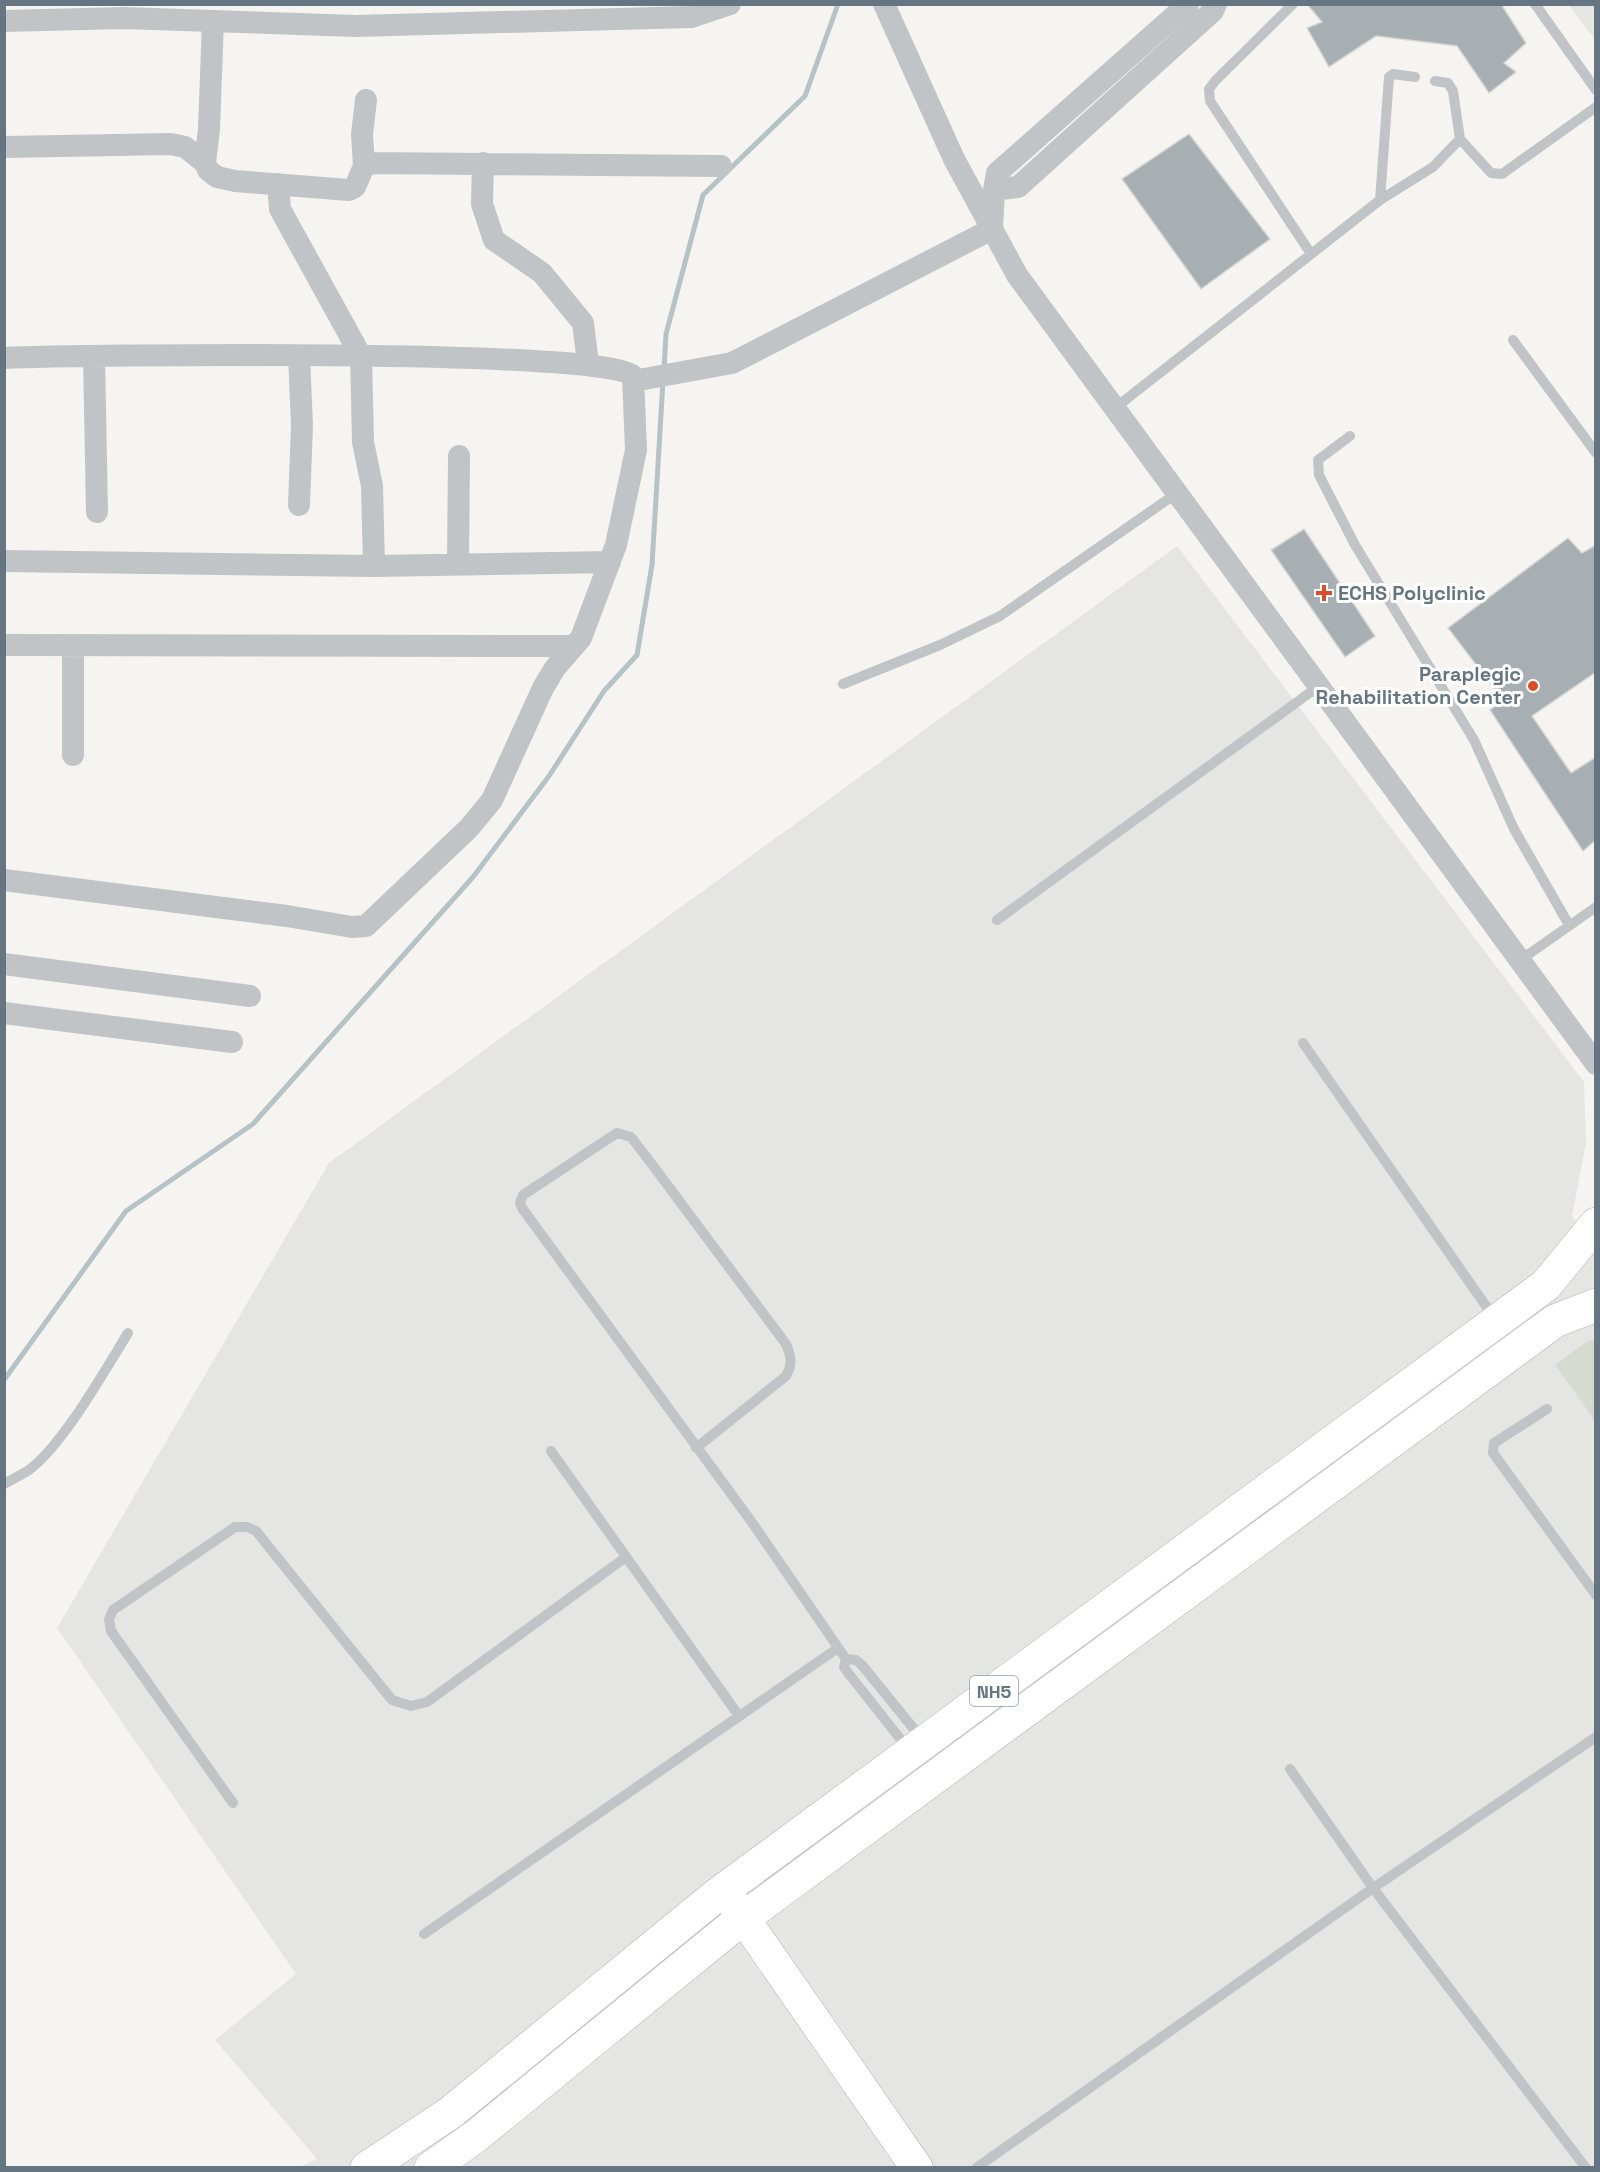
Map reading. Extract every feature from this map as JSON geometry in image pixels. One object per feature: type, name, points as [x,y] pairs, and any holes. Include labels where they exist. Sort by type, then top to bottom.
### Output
[{"type":"highway","name":"NH5","points":[[378,2162],[450,2113],[724,1890],[1546,1285],[1596,1224]]},
{"type":"highway","name":"NH5","points":[[431,2168],[476,2136],[742,1919],[1555,1321],[1596,1305]]},
{"type":"street","points":[[4,21],[124,18],[213,21],[297,14],[356,26],[691,17],[730,4]]},
{"type":"street","points":[[884,4],[954,159],[1017,275],[1595,1065]]},
{"type":"street","points":[[992,229],[997,173],[1188,4]]},
{"type":"street","points":[[994,190],[1018,187],[1213,10],[1216,4]]},
{"type":"street","points":[[205,163],[209,129],[213,21]]},
{"type":"street","points":[[4,147],[171,144],[185,147],[205,163],[208,170],[217,177],[349,190],[355,187],[364,166],[362,134],[366,100]]},
{"type":"street","points":[[364,166],[374,163],[721,166]]},
{"type":"street","points":[[483,163],[482,204],[494,240],[542,273],[583,323],[588,363]]},
{"type":"street","points":[[279,184],[280,209],[361,356],[363,442],[372,486],[374,566]]},
{"type":"street","points":[[4,358],[361,356],[588,363],[627,370],[652,378],[732,363],[992,229]]},
{"type":"street","points":[[94,356],[97,512]]},
{"type":"street","points":[[298,356],[302,425],[299,505]]},
{"type":"street","points":[[4,880],[287,916],[352,927],[366,926],[469,828],[492,800],[543,688],[573,646],[582,638],[610,562],[652,378]]},
{"type":"street","points":[[458,564],[459,456]]},
{"type":"street","points":[[4,561],[374,566],[610,562]]},
{"type":"street","points":[[4,645],[573,646]]},
{"type":"street","points":[[73,645],[73,755]]},
{"type":"street","points":[[4,964],[250,996]]},
{"type":"street","points":[[4,1013],[232,1042]]},
{"type":"street","points":[[724,1890],[917,2168]]},
{"type":"street","points":[[350,2168],[378,2162]]},
{"type":"lane","points":[[1293,4],[1209,89],[1210,102],[1311,254]]},
{"type":"lane","points":[[1535,4],[1596,90]]},
{"type":"lane","points":[[1380,200],[1389,77],[1394,74],[1415,77]]},
{"type":"lane","points":[[1435,81],[1448,84],[1453,91],[1460,139],[1491,173],[1502,174],[1596,108]]},
{"type":"lane","points":[[1115,408],[1380,200],[1433,167],[1460,139]]},
{"type":"lane","points":[[1513,340],[1596,453]]},
{"type":"lane","points":[[1350,436],[1317,460],[1318,475],[1355,545],[1474,740],[1514,829],[1569,925]]},
{"type":"lane","points":[[843,684],[940,645],[1000,616],[1177,493]]},
{"type":"lane","points":[[997,920],[1318,686]]},
{"type":"lane","points":[[1519,961],[1596,907]]},
{"type":"lane","points":[[1303,1043],[1497,1322]]},
{"type":"lane","points":[[696,1448],[786,1376],[791,1367],[790,1356],[786,1344],[645,1154],[631,1137],[617,1133],[523,1195],[520,1203],[696,1448],[751,1521],[846,1659],[862,1665],[918,1747]]},
{"type":"lane","points":[[4,1484],[31,1469],[53,1444],[83,1404],[128,1333]]},
{"type":"lane","points":[[1547,1409],[1494,1443],[1493,1453],[1596,1595]]},
{"type":"lane","points":[[551,1451],[740,1716]]},
{"type":"lane","points":[[233,1803],[111,1631],[109,1619],[113,1610],[235,1527],[247,1527],[256,1531],[392,1700],[411,1706],[427,1702],[626,1557]]},
{"type":"lane","points":[[424,1934],[838,1648]]},
{"type":"lane","points":[[846,1659],[844,1667],[849,1674],[918,1747]]},
{"type":"lane","points":[[975,2168],[1373,1888],[1596,1737]]},
{"type":"lane","points":[[1290,1769],[1373,1888],[1586,2168]]},
{"type":"shaded area","points":[[1569,5],[1595,5],[1595,40]]},
{"type":"shaded area","points":[[1177,546],[1584,1082],[1586,1143],[1572,1216],[1596,1250],[1595,2167],[300,2167],[317,2159],[215,2040],[296,1974],[57,1628],[329,1163]]},
{"type":"shaded area","points":[[1596,1339],[1595,1421],[1555,1365],[1586,1342]]},
{"type":"building","points":[[1307,4],[1501,4],[1526,43],[1504,63],[1516,72],[1489,93],[1457,46],[1376,36],[1329,67],[1307,28],[1322,22]]},
{"type":"building","points":[[1189,134],[1270,239],[1201,289],[1122,179]]},
{"type":"building","name":"ECHS Polyclinic","points":[[1304,529],[1375,636],[1345,657],[1271,550]]},
{"type":"building","name":"Paraplegic Rehabilitation Center","points":[[1568,538],[1582,553],[1596,545],[1596,672],[1532,716],[1571,773],[1596,757],[1596,840],[1583,851],[1490,710],[1503,700],[1448,628]]},
{"type":"waterway","points":[[664,369],[666,334],[703,195],[805,96],[838,4]]},
{"type":"waterway","points":[[4,1380],[126,1211],[253,1124],[473,877],[549,776],[604,691],[637,655],[652,565],[663,381]]},
{"type":"place","name":"ECHS Polyclinic","points":[[1324,593]]},
{"type":"place","name":"Paraplegic Rehabilitation Center","points":[[1533,686]]}]
